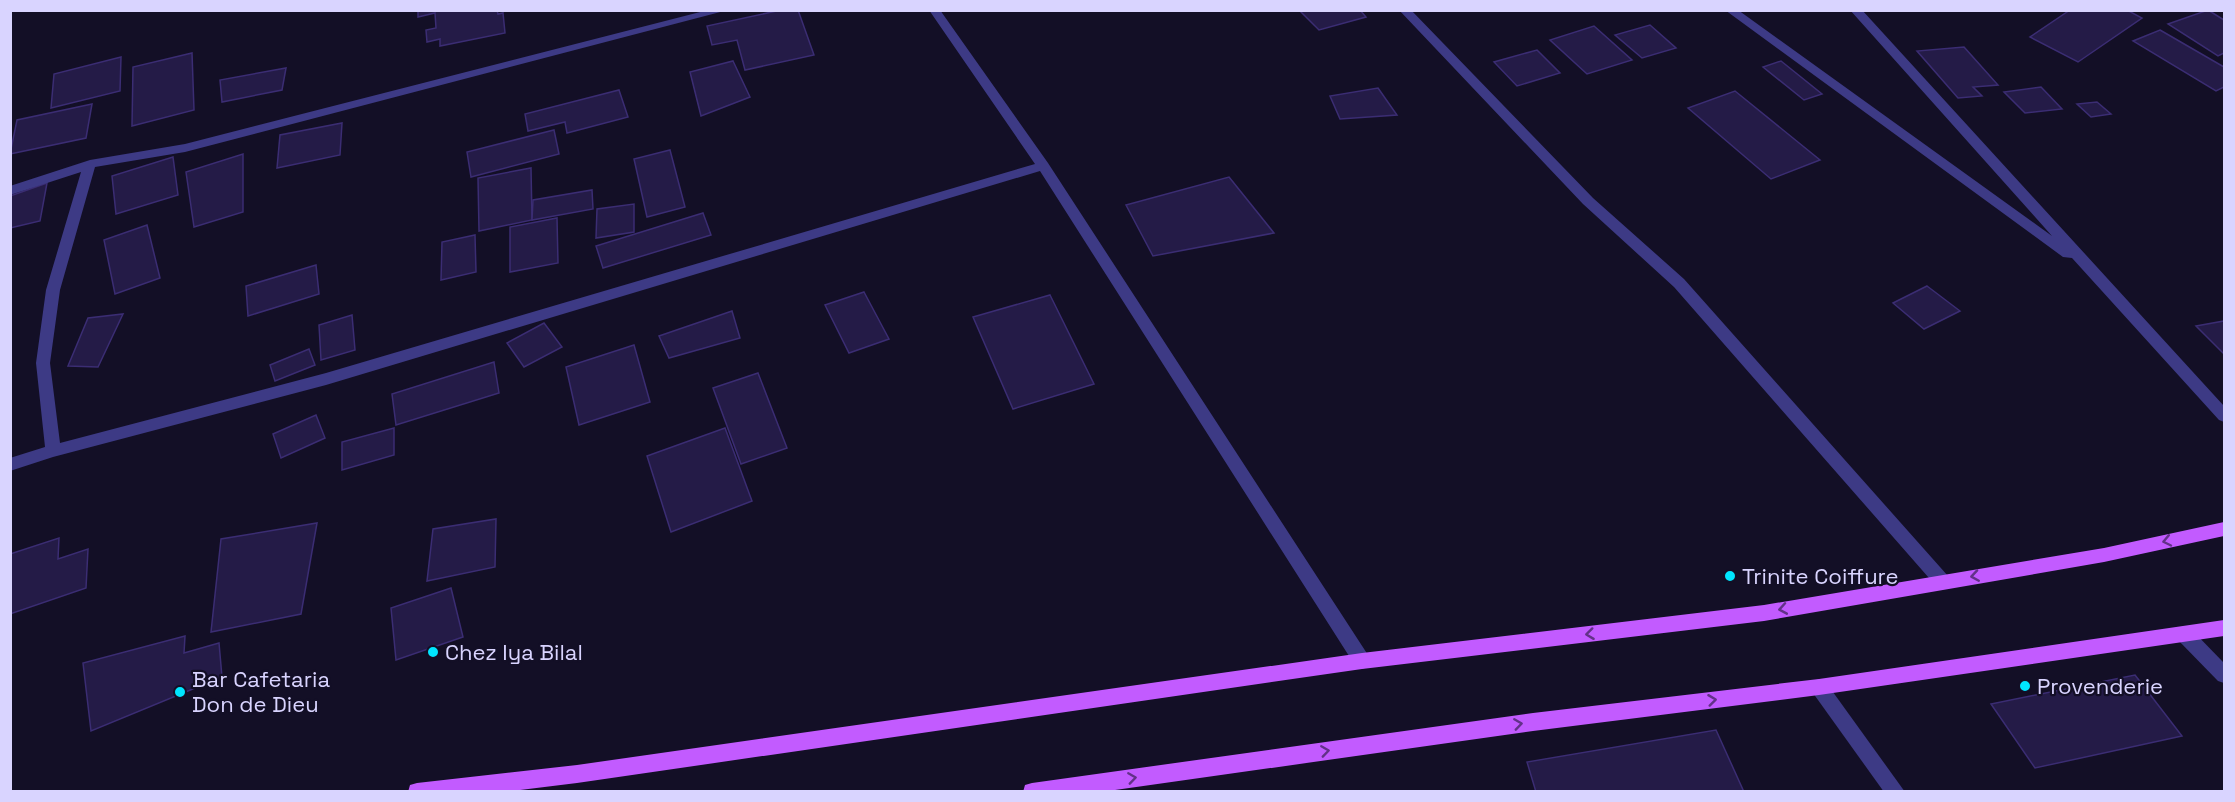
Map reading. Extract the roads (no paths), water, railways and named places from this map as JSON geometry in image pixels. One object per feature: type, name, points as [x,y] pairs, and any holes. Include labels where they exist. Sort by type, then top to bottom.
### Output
[{"type":"main road","points":[[417,792],[577,774],[1362,661],[1764,613],[2104,555],[2224,529]]},
{"type":"main road","points":[[1032,792],[1533,722],[1819,687],[2224,628]]},
{"type":"street","points":[[10,191],[90,164],[185,148],[723,10]]},
{"type":"street","points":[[934,10],[1043,166],[1362,661]]},
{"type":"street","points":[[1404,10],[1588,201],[1679,282],[1942,581]]},
{"type":"street","points":[[1730,10],[2093,271]]},
{"type":"street","points":[[1855,10],[2224,416]]},
{"type":"street","points":[[53,451],[43,363],[53,290],[90,164]]},
{"type":"street","points":[[10,465],[53,451],[326,379],[1043,166]]},
{"type":"street","points":[[2184,634],[2224,675]]},
{"type":"street","points":[[1819,687],[1896,792]]},
{"type":"place","name":"Trinite Coiffure","points":[[1730,576]]},
{"type":"place","name":"Chez Iya Bilal","points":[[433,652]]},
{"type":"place","name":"Provenderie","points":[[2025,686]]},
{"type":"place","name":"Bar Cafetaria Don de Dieu","points":[[180,692]]}]
